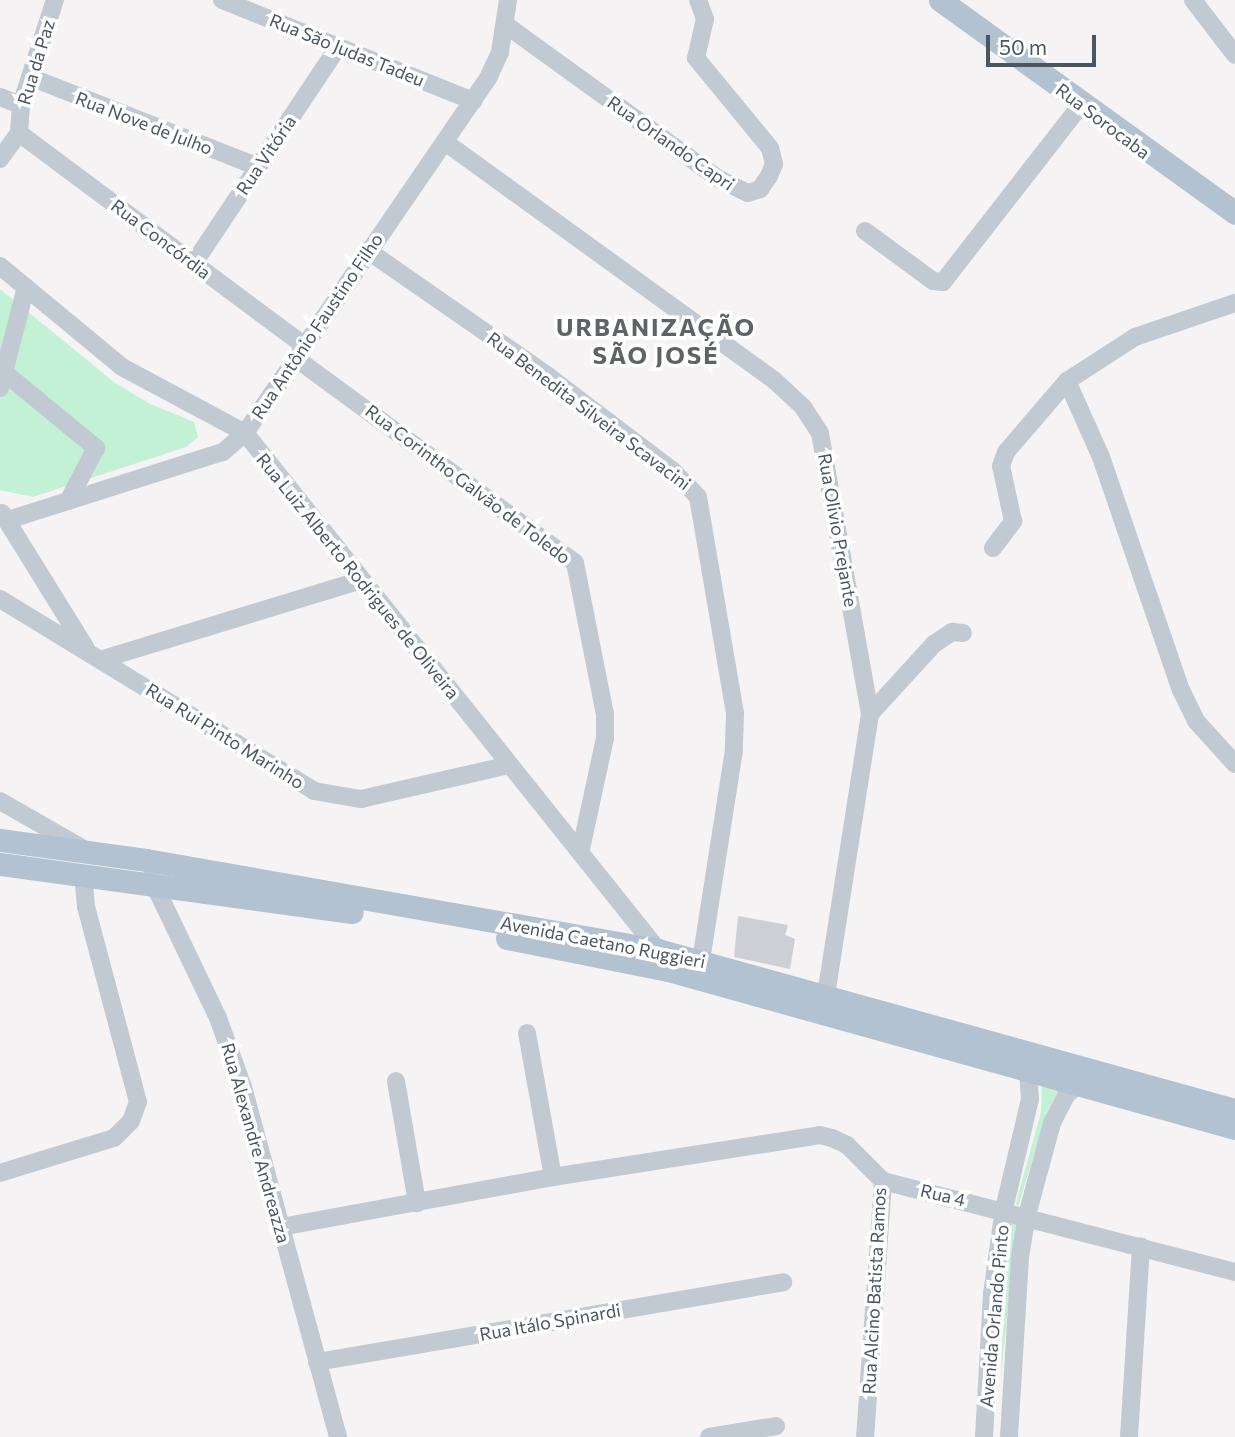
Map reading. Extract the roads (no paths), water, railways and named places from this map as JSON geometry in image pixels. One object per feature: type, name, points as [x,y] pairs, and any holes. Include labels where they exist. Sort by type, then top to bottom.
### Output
[{"type":"main road","name":"Rua Sorocaba","points":[[940,0],[1235,213]]},
{"type":"main road","name":"Avenida Caetano Ruggieri","points":[[0,840],[146,860],[658,950],[701,961],[824,1006],[1028,1071],[1235,1128]]},
{"type":"main road","name":"Avenida Caetano Ruggieri","points":[[0,864],[153,882],[582,952],[824,1006],[1235,1110]]},
{"type":"street","name":"Rua da Paz","points":[[19,133],[21,105],[55,0]]},
{"type":"street","name":"Rua São Judas Tadeu","points":[[222,0],[473,101]]},
{"type":"street","name":"Rua Antônio Faustino Filho","points":[[4,515],[68,501],[223,452],[245,433],[367,250],[496,65],[506,26],[508,0]]},
{"type":"street","name":"Rua Orlando Capri","points":[[506,26],[717,178],[748,193],[760,189],[769,176],[774,164],[770,148],[696,58],[705,19],[698,0]]},
{"type":"street","points":[[1193,0],[1235,55]]},
{"type":"street","name":"Rua Vitória","points":[[194,263],[338,47]]},
{"type":"street","name":"Rua Nove de Julho","points":[[30,77],[258,167]]},
{"type":"street","points":[[0,97],[21,105]]},
{"type":"street","points":[[865,231],[933,281],[943,282],[1082,105]]},
{"type":"street","points":[[0,159],[19,133]]},
{"type":"street","name":"Rua Concórdia","points":[[19,133],[194,263],[299,351]]},
{"type":"street","name":"Rua Olivio Prejante","points":[[444,142],[774,380],[803,407],[820,433],[828,462],[870,714],[824,1006]]},
{"type":"street","name":"Rua Benedita Silveira Scavacini","points":[[367,250],[548,376],[671,470],[698,498],[735,714],[734,750],[701,961]]},
{"type":"street","name":"Rua Luiz Alberto Rodrigues de Oliveira","points":[[0,266],[122,368],[245,433],[509,765],[581,849],[658,950]]},
{"type":"street","points":[[26,287],[3,381],[96,448],[68,501]]},
{"type":"street","points":[[993,548],[1013,521],[1001,466],[1006,452],[1067,381],[1135,337],[1235,303]]},
{"type":"street","name":"Rua Corintho Galvão de Toledo","points":[[299,351],[575,563],[605,714],[605,738],[581,849]]},
{"type":"street","points":[[1067,381],[1101,457],[1181,690],[1196,721],[1235,764]]},
{"type":"street","points":[[4,515],[86,648]]},
{"type":"street","points":[[103,660],[361,580]]},
{"type":"street","name":"Rua Rui Pinto Marinho","points":[[0,599],[86,648],[314,791],[368,798],[509,765]]},
{"type":"street","points":[[870,714],[934,644],[952,632],[963,633]]},
{"type":"street","points":[[0,801],[96,855]]},
{"type":"street","points":[[19,813],[41,846],[48,871]]},
{"type":"street","name":"Rua Alexandre Andreazza","points":[[146,860],[153,882],[218,1018],[243,1087],[338,1437]]},
{"type":"street","points":[[0,1172],[114,1138],[131,1121],[138,1102],[86,907],[83,875]]},
{"type":"street","points":[[281,1227],[553,1177],[527,1033]]},
{"type":"street","name":"Avenida Orlando Pinto","points":[[984,1437],[992,1294],[1004,1209],[1030,1099],[1028,1071]]},
{"type":"street","points":[[396,1081],[417,1203]]},
{"type":"street","name":"Avenida Orlando Pinto","points":[[1009,1437],[1020,1257],[1027,1215],[1052,1123],[1060,1104],[1078,1085]]},
{"type":"street","name":"Rua Alcino Batista Ramos","points":[[553,1177],[820,1135],[847,1144],[883,1181],[865,1437]]},
{"type":"street","name":"Rua 4","points":[[883,1181],[1004,1209],[1235,1272]]},
{"type":"street","points":[[1129,1437],[1141,1246]]},
{"type":"street","name":"Rua Itálo Spinardi","points":[[317,1362],[783,1282]]},
{"type":"street","points":[[986,1389],[1012,1390]]},
{"type":"street","points":[[709,1437],[776,1426]]},
{"type":"district","name":"URBANIZAÇÃO SÃO JOSÉ","points":[[656,341]]}]
